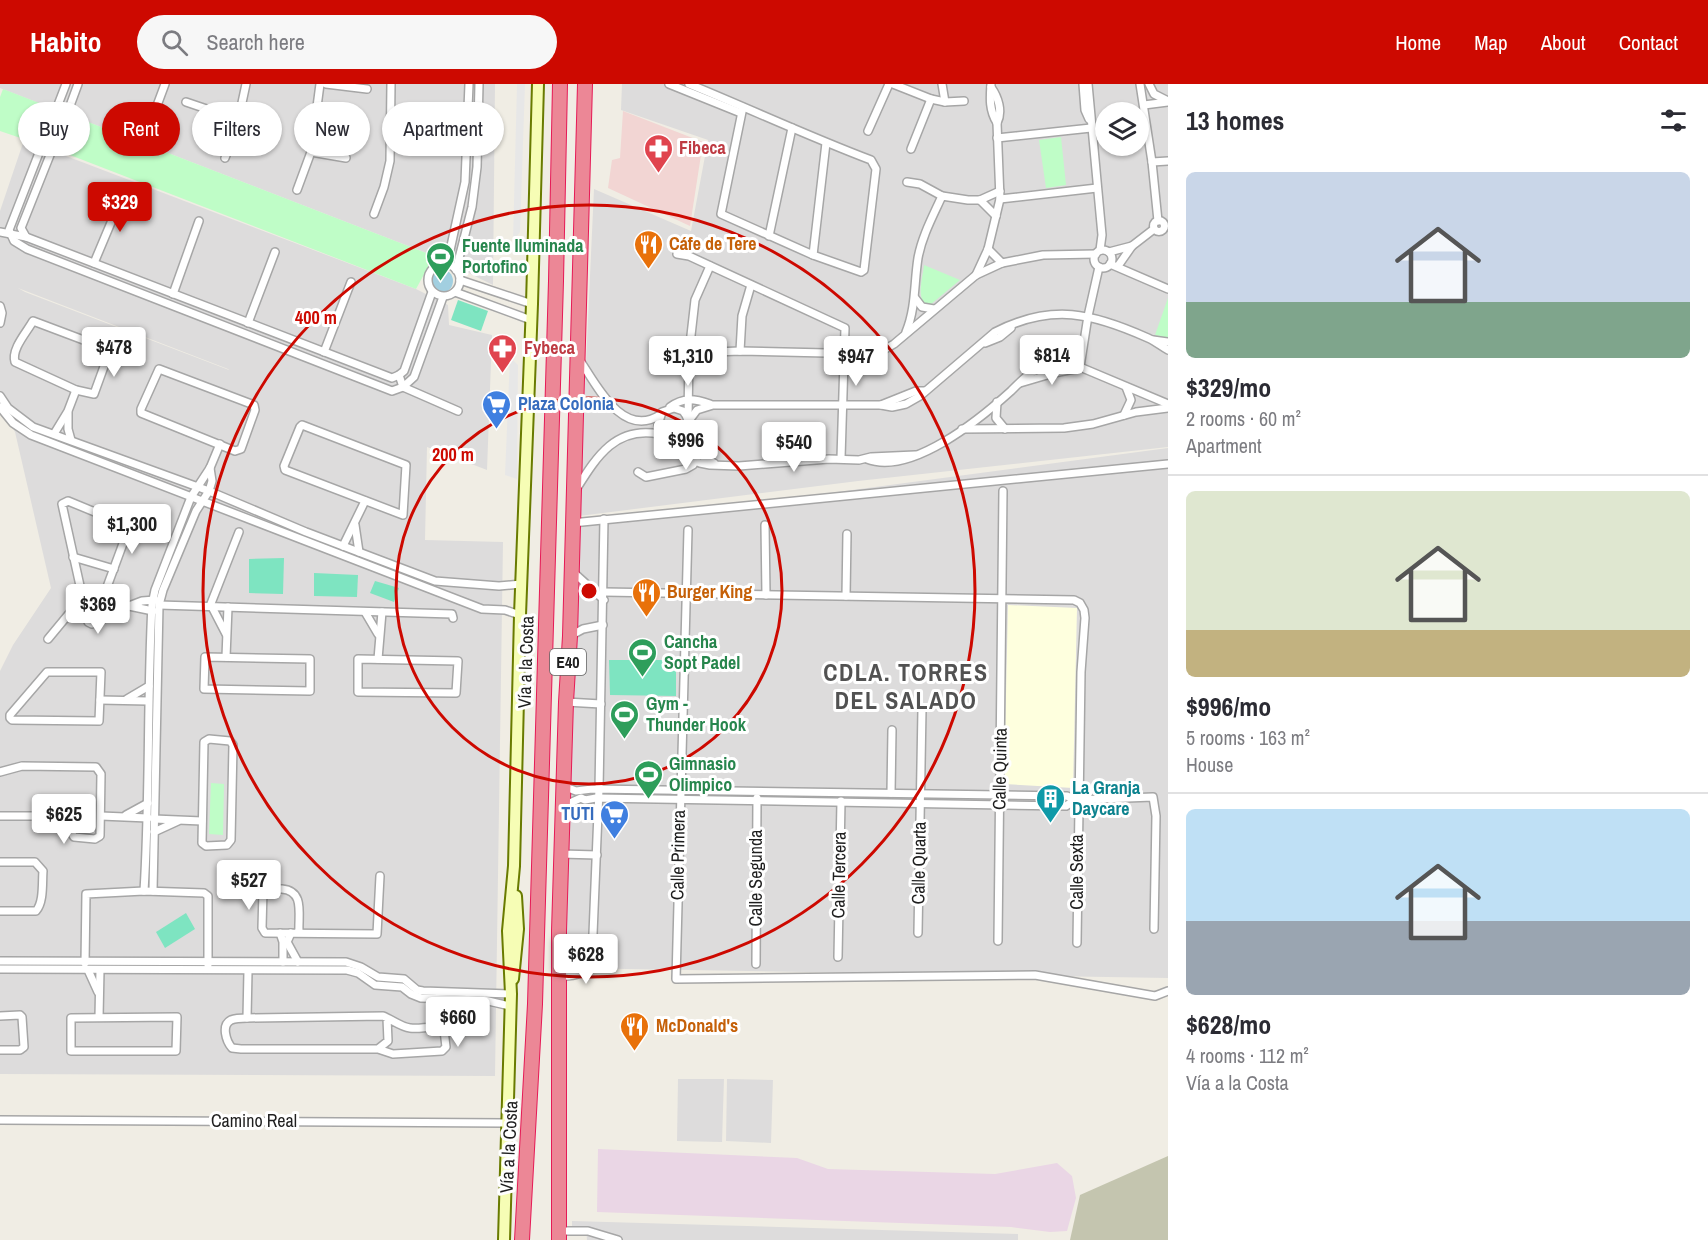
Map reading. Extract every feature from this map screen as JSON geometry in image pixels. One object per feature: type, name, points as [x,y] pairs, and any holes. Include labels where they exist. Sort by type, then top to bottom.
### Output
[{"type":"highway","name":"Vía a la Costa","points":[[522,1240],[535,1004],[560,84]]},
{"type":"highway","name":"E40","points":[[556,1237],[562,811],[570,636],[572,496],[585,84]]},
{"type":"highway","points":[[524,1190],[529,1240]]},
{"type":"street","points":[[59,102],[66,84]]},
{"type":"street","points":[[71,102],[78,84]]},
{"type":"street","points":[[158,102],[165,84]]},
{"type":"street","points":[[242,102],[246,84]]},
{"type":"street","points":[[318,102],[320,84]]},
{"type":"street","points":[[326,84],[368,88]]},
{"type":"street","points":[[374,214],[390,161],[391,84]]},
{"type":"street","points":[[468,102],[469,84]]},
{"type":"street","points":[[479,84],[479,102]]},
{"type":"street","name":"Vía a la Costa","points":[[504,1240],[510,1006],[516,966],[518,929],[514,866],[538,84]]},
{"type":"street","points":[[669,84],[742,110],[792,128],[871,160],[876,170],[864,270],[859,272],[813,255],[721,214],[742,110]]},
{"type":"street","points":[[689,84],[742,110]]},
{"type":"street","points":[[868,131],[891,84],[931,99],[945,102],[964,101]]},
{"type":"street","points":[[942,84],[945,102]]},
{"type":"street","points":[[1083,84],[1085,110],[1091,125]]},
{"type":"street","points":[[1080,367],[1088,315],[1101,256],[1088,84]]},
{"type":"street","points":[[1140,84],[1143,102]]},
{"type":"street","points":[[1149,84],[1154,94],[1168,102]]},
{"type":"street","points":[[976,275],[988,249],[1000,195],[997,123],[989,98],[991,85]]},
{"type":"street","points":[[1142,95],[1154,94]]},
{"type":"street","points":[[911,149],[931,99]]},
{"type":"street","points":[[186,102],[192,104]]},
{"type":"street","points":[[1149,104],[1168,102]]},
{"type":"street","points":[[997,138],[1091,125]]},
{"type":"street","points":[[768,236],[792,128]]},
{"type":"street","points":[[1101,256],[1105,267],[1114,265],[1132,246],[1154,229],[1154,223],[1164,226],[1149,141]]},
{"type":"street","points":[[813,255],[826,143]]},
{"type":"street","points":[[38,156],[9,230],[14,241],[27,249],[392,391],[403,387],[414,377],[443,297]]},
{"type":"street","points":[[26,237],[21,228],[50,156]]},
{"type":"street","points":[[297,190],[310,156]]},
{"type":"street","points":[[334,156],[346,158]]},
{"type":"street","points":[[447,264],[465,182],[466,156]]},
{"type":"street","points":[[456,270],[472,207],[477,156]]},
{"type":"street","points":[[1152,162],[1168,161]]},
{"type":"street","points":[[908,182],[920,184],[942,196],[980,200],[1000,195],[1097,188]]},
{"type":"street","points":[[94,263],[123,194]]},
{"type":"street","points":[[905,334],[915,298],[921,242],[942,196]]},
{"type":"street","points":[[980,200],[996,216]]},
{"type":"street","points":[[173,294],[199,221]]},
{"type":"street","points":[[0,232],[26,237],[392,378],[404,371],[432,292]]},
{"type":"street","points":[[1101,256],[1132,246]]},
{"type":"street","points":[[988,249],[1002,264]]},
{"type":"street","points":[[248,323],[275,252]]},
{"type":"street","points":[[677,254],[689,256],[842,325],[845,332],[845,353],[841,459]]},
{"type":"street","points":[[689,353],[740,351],[869,354],[880,352],[976,275],[1002,264],[1043,255],[1081,255],[1112,258],[1114,265]]},
{"type":"street","points":[[455,292],[460,280],[456,270],[447,264],[437,266],[429,273],[428,283],[432,292],[443,297],[455,292],[531,320]]},
{"type":"street","points":[[1114,265],[1168,289]]},
{"type":"street","points":[[688,423],[689,353],[695,300],[710,266]]},
{"type":"street","points":[[460,280],[532,304]]},
{"type":"street","points":[[324,352],[351,282]]},
{"type":"street","points":[[740,351],[742,316],[752,285]]},
{"type":"street","points":[[481,301],[486,289]]},
{"type":"street","points":[[506,310],[509,297]]},
{"type":"street","points":[[915,298],[922,306],[934,309]]},
{"type":"street","points":[[0,306],[2,313],[0,321]]},
{"type":"street","points":[[206,319],[210,308]]},
{"type":"street","points":[[572,496],[600,454],[616,440],[626,426],[653,419],[678,402],[689,399],[712,405],[881,405],[925,391],[985,343],[995,332],[1037,317],[1060,313],[1088,315],[1151,339],[1168,342]]},
{"type":"street","points":[[34,321],[110,350],[94,394],[76,390],[15,362],[13,358],[15,351],[34,321]]},
{"type":"street","points":[[1151,339],[1168,350]]},
{"type":"street","points":[[577,357],[626,426],[640,432],[662,434],[672,439],[696,462],[719,465],[738,466],[784,461],[841,459],[867,459],[882,463],[910,458],[962,429],[1018,384],[1080,367],[1168,406]]},
{"type":"street","points":[[158,369],[254,405],[255,410],[241,449],[235,451],[220,444],[141,413],[158,369]]},
{"type":"street","points":[[399,375],[403,387],[458,411]]},
{"type":"street","points":[[1124,415],[1131,400],[1126,387]]},
{"type":"street","points":[[54,434],[68,411],[76,390]]},
{"type":"street","points":[[0,396],[8,408],[32,431],[54,434],[71,440],[208,491],[331,542],[435,581],[499,586],[521,584]]},
{"type":"street","points":[[997,402],[996,418],[1005,429]]},
{"type":"street","points":[[672,439],[684,434],[697,410],[712,405]]},
{"type":"street","points":[[962,429],[1064,428],[1093,424],[1168,406]]},
{"type":"street","points":[[0,407],[13,423],[95,460],[482,609],[505,610],[520,615]]},
{"type":"street","points":[[669,408],[683,411],[692,445],[699,454],[719,465]]},
{"type":"street","points":[[68,411],[68,429],[71,440]]},
{"type":"street","points":[[660,415],[658,425],[662,434]]},
{"type":"street","points":[[301,426],[406,465],[403,515],[365,501],[285,470],[284,466],[301,426]]},
{"type":"street","points":[[144,891],[154,832],[148,803],[152,731],[148,701],[156,605],[191,497],[210,468],[220,444]]},
{"type":"street","points":[[95,460],[99,451]]},
{"type":"street","points":[[676,471],[683,462],[683,452]]},
{"type":"street","points":[[638,472],[646,477],[690,468],[696,462],[699,454]]},
{"type":"street","points":[[572,523],[1168,464]]},
{"type":"street","points":[[153,891],[150,854],[156,605],[196,511],[212,481],[210,468]]},
{"type":"street","name":"Calle Quinta","points":[[998,941],[1003,491]]},
{"type":"street","points":[[69,501],[126,525],[128,532],[114,569],[104,595],[107,605],[105,618],[92,624],[88,622],[82,598],[62,504],[69,501]]},
{"type":"street","points":[[344,546],[365,501]]},
{"type":"street","points":[[559,976],[576,976],[582,972],[592,958],[599,789],[604,519]]},
{"type":"street","points":[[354,523],[358,552]]},
{"type":"street","points":[[765,525],[766,595]]},
{"type":"street","name":"Calle Primera","points":[[687,530],[676,979],[1035,975],[1155,996],[1168,991]]},
{"type":"street","points":[[227,636],[211,607],[239,532]]},
{"type":"street","points":[[846,596],[847,534]]},
{"type":"street","points":[[328,550],[331,542]]},
{"type":"street","points":[[73,557],[114,569]]},
{"type":"street","points":[[571,570],[604,600]]},
{"type":"street","name":"Calle Sexta","points":[[604,592],[1003,598],[1074,600],[1080,603],[1084,610],[1077,800],[1077,943]]},
{"type":"street","points":[[48,639],[82,598]]},
{"type":"street","points":[[107,605],[129,606],[142,601],[156,605],[452,614],[453,618]]},
{"type":"street","points":[[226,657],[228,607]]},
{"type":"street","points":[[365,612],[379,636]]},
{"type":"street","points":[[378,660],[382,612]]},
{"type":"street","points":[[570,617],[590,627]]},
{"type":"street","points":[[570,636],[573,632],[603,625]]},
{"type":"street","points":[[205,657],[226,657],[310,659],[310,691],[204,689],[205,657]]},
{"type":"street","points":[[358,659],[378,660],[458,661],[456,693],[358,692],[358,659]]},
{"type":"street","points":[[46,672],[101,672],[100,700],[99,721],[12,720],[10,718],[10,715],[46,672]]},
{"type":"street","points":[[125,700],[149,686]]},
{"type":"street","points":[[100,700],[148,701]]},
{"type":"street","points":[[566,702],[601,704]]},
{"type":"street","name":"Calle Quarta","points":[[918,933],[922,709]]},
{"type":"street","points":[[891,793],[892,730]]},
{"type":"street","points":[[209,739],[230,741],[233,745],[231,840],[229,843],[227,845],[203,845],[202,821],[204,742],[209,739]]},
{"type":"street","points":[[0,772],[22,766],[96,767],[101,774],[100,836],[95,839],[74,837],[68,816],[0,816]]},
{"type":"street","points":[[563,786],[576,791],[599,789],[1067,796],[1077,800],[1153,797],[1156,816],[1154,929]]},
{"type":"street","name":"Calle Segunda","points":[[756,964],[757,792]]},
{"type":"street","name":"Calle Tercera","points":[[838,957],[841,793]]},
{"type":"street","points":[[562,811],[580,798],[585,800],[999,806],[1066,806],[1077,800]]},
{"type":"street","points":[[123,816],[148,803]]},
{"type":"street","points":[[101,816],[202,821]]},
{"type":"street","points":[[154,832],[181,820]]},
{"type":"street","points":[[561,854],[597,855]]},
{"type":"street","points":[[0,862],[35,862],[43,871],[40,906],[36,911],[0,911]]},
{"type":"street","points":[[298,962],[287,942],[295,933],[298,899],[296,893],[291,890],[266,889],[261,893],[262,928],[265,933],[295,933],[377,934],[380,876]]},
{"type":"street","points":[[99,995],[86,970],[86,894],[144,891],[204,893],[208,896],[208,971]]},
{"type":"street","points":[[280,933],[283,942],[283,963]]},
{"type":"street","points":[[0,961],[298,962],[354,971],[375,985],[398,985],[415,997],[484,1000],[510,1006]]},
{"type":"street","points":[[0,969],[248,971],[355,964],[373,976],[404,979],[417,990],[511,994]]},
{"type":"street","points":[[99,1017],[100,970]]},
{"type":"street","points":[[239,971],[247,991]]},
{"type":"street","points":[[248,971],[248,1018]]},
{"type":"street","points":[[0,1016],[20,1015],[22,1017],[24,1047],[20,1050],[0,1050]]},
{"type":"street","points":[[99,1017],[177,1017],[176,1051],[72,1053],[70,1019],[99,1017]]},
{"type":"street","points":[[248,1018],[387,1018],[409,1028],[439,1027],[444,1030],[446,1047],[442,1051],[393,1054],[378,1049],[232,1048],[227,1042],[225,1027],[228,1021],[248,1018]]},
{"type":"street","points":[[378,1049],[388,1041],[387,1018]]},
{"type":"street","name":"Camino Real","points":[[0,1120],[507,1123]]},
{"type":"street","points":[[585,1231],[585,1240]]},
{"type":"street","points":[[556,1237],[585,1231],[618,1240]]},
{"type":"shaded area","points":[[0,84],[495,84],[495,102],[382,102],[382,156],[494,156],[493,285],[434,256],[176,156],[180,156],[180,102],[102,102],[102,127],[90,123],[90,102],[36,102],[0,88]]},
{"type":"shaded area","points":[[517,84],[525,84],[520,232],[513,241]]},
{"type":"shaded area","points":[[622,84],[1168,84],[1168,447],[858,481],[579,516],[594,189],[691,231],[708,140],[621,110]]},
{"type":"shaded area","points":[[623,111],[703,142],[690,226],[608,188],[612,160],[620,158]]},
{"type":"shaded area","points":[[19,156],[66,156],[416,289],[448,305],[449,325],[492,335],[487,470],[427,447],[425,540],[503,542],[495,1076],[0,1074],[0,671],[13,645],[51,588],[15,432],[0,406],[0,211]],"holes":[[[18,288],[228,369],[25,292]]]},
{"type":"shaded area","points":[[510,357],[518,365],[517,479],[505,475]]},
{"type":"shaded area","points":[[1168,448],[1168,978],[566,968],[575,527]]},
{"type":"shaded area","points":[[1008,605],[1077,608],[1073,788],[1004,784]]},
{"type":"shaded area","points":[[678,1079],[724,1079],[722,1142],[677,1141]]},
{"type":"shaded area","points":[[727,1079],[773,1080],[771,1143],[726,1141]]},
{"type":"shaded area","points":[[598,1149],[797,1158],[828,1169],[995,1174],[1057,1163],[1072,1176],[1076,1198],[1067,1231],[1050,1232],[1011,1227],[597,1212]]},
{"type":"shaded area","points":[[1168,1156],[1168,1240],[1070,1240],[1080,1195]]},
{"type":"shaded area","points":[[572,1221],[1018,1234],[1018,1240],[587,1240],[586,1227],[572,1227]]},
{"type":"green space","points":[[3,89],[37,102],[18,102],[18,137],[0,131],[0,97]]},
{"type":"green space","points":[[90,123],[102,127],[102,156],[176,156],[434,256],[416,289],[73,156],[90,156]]},
{"type":"green space","points":[[1061,137],[1066,185],[1046,188],[1039,140]]},
{"type":"green space","points":[[924,265],[960,280],[930,305],[926,305],[921,297]]},
{"type":"green space","points":[[1168,298],[1168,338],[1155,335]]},
{"type":"green space","points":[[458,300],[488,311],[481,331],[451,320]]},
{"type":"green space","points":[[284,558],[283,594],[249,593],[249,559]]},
{"type":"green space","points":[[314,573],[358,575],[357,597],[314,596]]},
{"type":"green space","points":[[375,581],[399,588],[394,602],[370,593]]},
{"type":"green space","name":"Cancha Sopt Padel","points":[[609,660],[676,660],[676,696],[610,695]]},
{"type":"green space","points":[[211,783],[224,784],[223,835],[209,834]]},
{"type":"green space","points":[[186,913],[195,929],[165,948],[156,932]]},
{"type":"water","name":"Fuente Iluminada Portofino","points":[[441,269],[449,273],[453,281],[449,289],[441,293],[433,289],[429,281],[433,273]]},
{"type":"place","name":"Fibeca","points":[[658,174]]},
{"type":"place","name":"Cáfe de Tere","points":[[648,270]]},
{"type":"place","name":"Fuente Iluminada Portofino","points":[[441,282]]},
{"type":"place","name":"Fybeca","points":[[503,374]]},
{"type":"place","name":"Plaza Colonia","points":[[497,430]]},
{"type":"place","name":"Burger King","points":[[646,618]]},
{"type":"place","name":"Cancha Sopt Padel","points":[[643,678]]},
{"type":"place","name":"Gym - Thunder Hook","points":[[625,740]]},
{"type":"place","name":"Gimnasio Olimpico","points":[[648,800]]},
{"type":"place","name":"La Granja Daycare","points":[[1051,824]]},
{"type":"place","name":"TUTI","points":[[615,840]]},
{"type":"place","name":"McDonald's","points":[[635,1052]]},
{"type":"district","name":"CDLA. TORRES DEL SALADO","points":[[906,687]]}]
